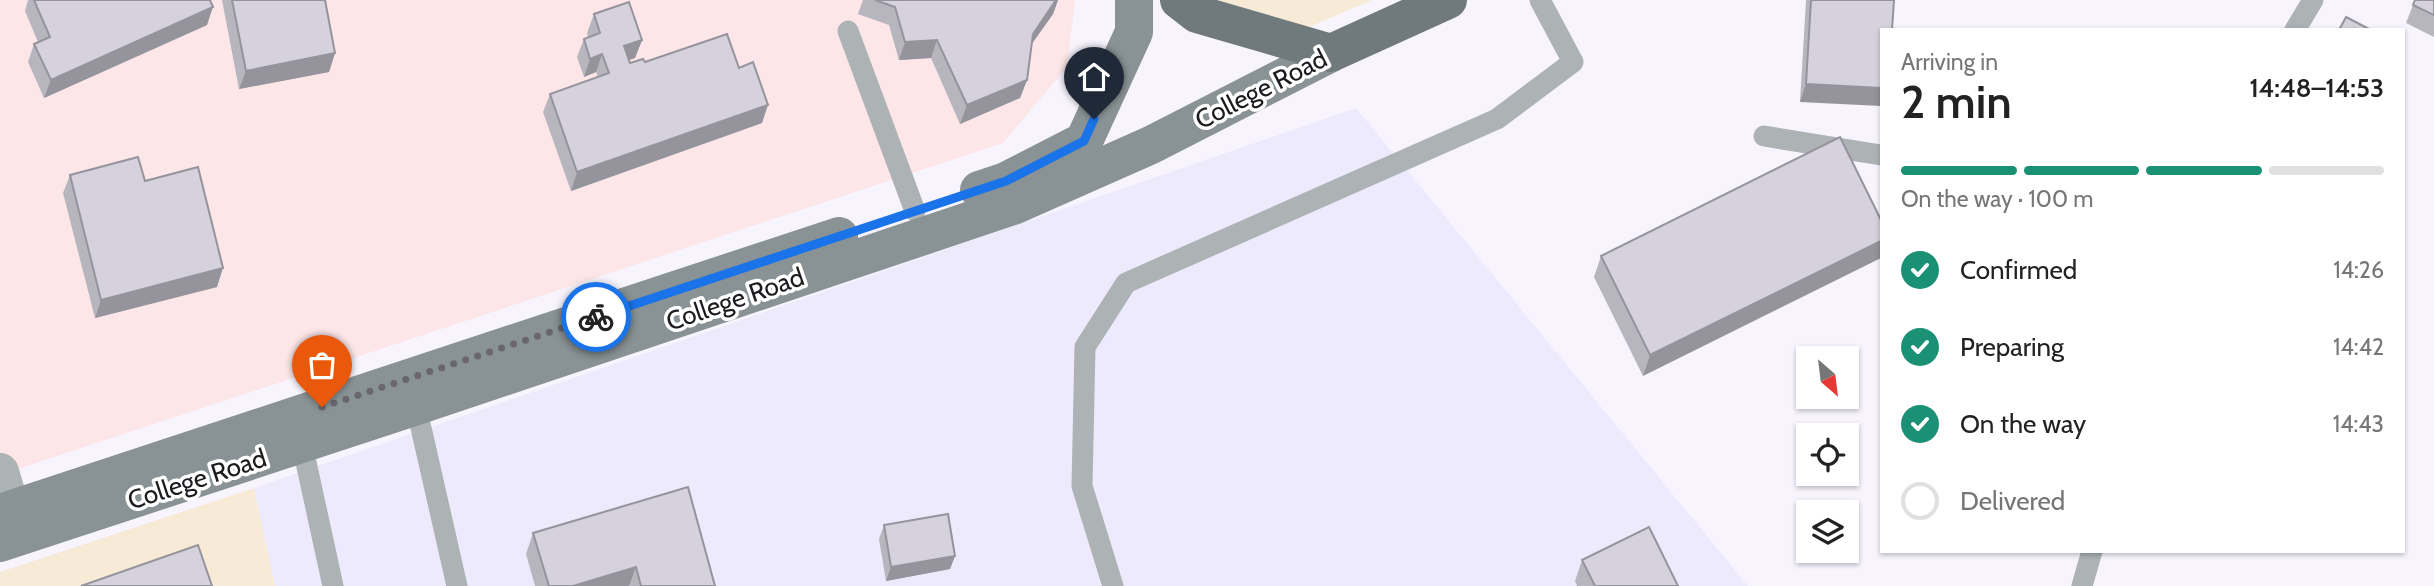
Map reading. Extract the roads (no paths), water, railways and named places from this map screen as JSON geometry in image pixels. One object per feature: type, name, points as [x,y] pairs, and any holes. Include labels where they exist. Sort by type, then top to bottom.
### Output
[{"type":"main road","name":"College Road","points":[[4,522],[302,444],[413,392],[915,211],[1006,181],[1084,141],[1133,32],[1134,0]]},
{"type":"main road","points":[[1179,0],[1197,14],[1331,52]]},
{"type":"main road","name":"College Road","points":[[4,522],[1013,206],[1151,145],[1331,52],[1448,0]]},
{"type":"street","points":[[0,472],[4,522]]},
{"type":"lane","points":[[1113,586],[1082,486],[1085,347],[1126,283],[1497,119],[1573,62],[1540,0]]},
{"type":"lane","points":[[2296,28],[2313,0]]},
{"type":"lane","points":[[848,31],[915,211]]},
{"type":"lane","points":[[1763,136],[1880,155]]},
{"type":"lane","points":[[413,392],[457,586]]},
{"type":"lane","points":[[302,444],[333,586]]},
{"type":"lane","points":[[2082,586],[2091,553]]}]
